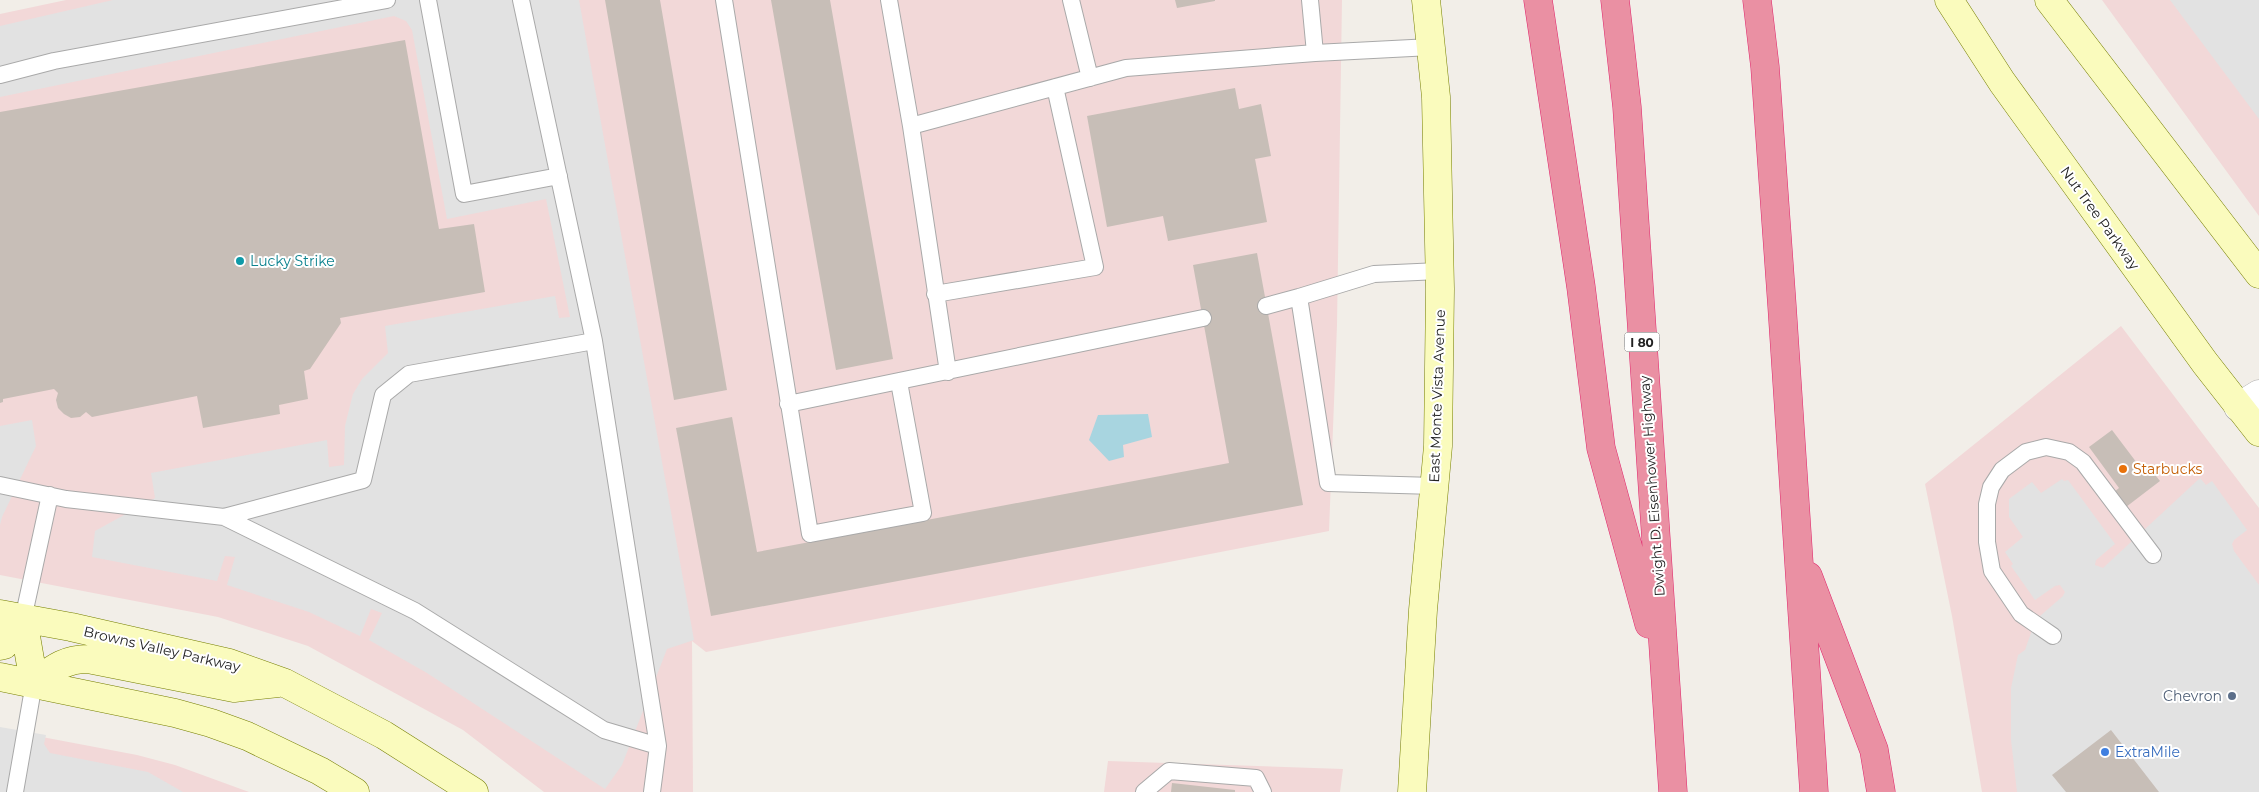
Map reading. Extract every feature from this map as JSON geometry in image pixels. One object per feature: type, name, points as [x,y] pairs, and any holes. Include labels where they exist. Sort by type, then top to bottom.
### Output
[{"type":"highway","points":[[1538,0],[1581,287],[1601,448],[1665,684]]},
{"type":"highway","name":"Dwight D. Eisenhower Highway","points":[[1615,0],[1627,107],[1673,792]]},
{"type":"highway","points":[[1757,0],[1765,67],[1814,792]]},
{"type":"highway","points":[[1797,547],[1874,750],[1881,792]]},
{"type":"main road","name":"East Monte Vista Avenue","points":[[1412,792],[1423,610],[1438,446],[1439,271],[1436,97],[1426,0]]},
{"type":"main road","name":"Nut Tree Parkway","points":[[1949,0],[2002,82],[2205,364],[2249,401],[2259,432]]},
{"type":"main road","points":[[2053,1],[2259,274]]},
{"type":"main road","points":[[0,646],[4,644],[12,616]]},
{"type":"main road","points":[[12,616],[34,683]]},
{"type":"main road","name":"Browns Valley Parkway","points":[[12,616],[71,627],[229,663],[286,683],[384,735],[474,792]]},
{"type":"main road","points":[[34,683],[60,664],[73,659],[88,659],[234,688],[286,683]]},
{"type":"main road","points":[[0,677],[175,713],[211,723],[255,740],[320,771],[355,792]]},
{"type":"lane","points":[[0,76],[54,61],[387,0]]},
{"type":"lane","points":[[428,0],[464,194],[558,176]]},
{"type":"lane","points":[[521,0],[594,341],[658,746],[652,792]]},
{"type":"lane","points":[[724,0],[810,534],[922,513],[899,382]]},
{"type":"lane","points":[[889,0],[911,126],[948,372]]},
{"type":"lane","points":[[1071,0],[1090,78]]},
{"type":"lane","points":[[1310,0],[1315,53]]},
{"type":"lane","points":[[911,126],[1126,68],[1315,53],[1431,47]]},
{"type":"lane","points":[[935,294],[1095,267],[1055,87]]},
{"type":"lane","points":[[1266,306],[1374,274],[1439,271]]},
{"type":"lane","points":[[1299,297],[1328,483],[1435,486]]},
{"type":"lane","points":[[788,404],[1203,318]]},
{"type":"lane","points":[[224,517],[363,480],[383,395],[408,374],[594,341]]},
{"type":"lane","points":[[2053,636],[2021,614],[1992,571],[1987,542],[1987,504],[1991,487],[2002,470],[2026,452],[2046,447],[2069,452],[2083,462],[2153,555]]},
{"type":"lane","points":[[0,485],[66,499],[224,517],[415,611],[604,730],[658,746]]},
{"type":"lane","points":[[12,616],[50,495]]},
{"type":"lane","points":[[14,792],[34,683]]},
{"type":"lane","points":[[1144,792],[1169,771],[1256,778],[1263,792]]},
{"type":"shaded area","points":[[66,0],[1342,0],[1337,325],[1329,531],[706,652],[692,641],[693,792],[544,792],[463,730],[308,646],[218,617],[0,575],[0,14]]},
{"type":"shaded area","points":[[113,0],[579,0],[694,640],[667,649],[622,765],[605,789],[427,673],[369,640],[382,613],[371,609],[360,636],[309,612],[227,585],[235,557],[225,556],[217,581],[92,557],[95,531],[155,498],[151,473],[327,440],[329,467],[344,465],[345,426],[353,394],[362,379],[388,353],[385,326],[555,296],[559,318],[570,317],[546,199],[447,219],[412,30],[406,21],[394,16],[0,97],[0,26]]},
{"type":"shaded area","points":[[2102,0],[2259,0],[2259,216]]},
{"type":"shaded area","points":[[2170,0],[2259,0],[2259,119]]},
{"type":"shaded area","points":[[2121,326],[2259,508],[2259,792],[1982,792],[1952,616],[1925,484]]},
{"type":"shaded area","points":[[32,420],[36,446],[0,525],[0,426]]},
{"type":"shaded area","points":[[2200,478],[2206,485],[2212,481],[2247,530],[2234,540],[2232,544],[2234,551],[2259,585],[2259,792],[2017,792],[2011,740],[2011,688],[2018,655],[2025,650],[2040,616],[2063,596],[2065,592],[2060,585],[2055,586],[2035,600],[2011,566],[2013,564],[2005,552],[2023,537],[2009,517],[2009,499],[2032,482],[2041,493],[2062,479],[2064,481],[2068,480],[2115,544],[2096,560],[2095,565],[2103,568]]},
{"type":"shaded area","points":[[0,727],[46,735],[44,744],[50,753],[148,772],[183,792],[0,792]]},
{"type":"shaded area","points":[[0,729],[137,755],[175,765],[249,792],[0,792]]},
{"type":"shaded area","points":[[1108,761],[1343,769],[1340,792],[1104,792]]},
{"type":"water","points":[[1148,414],[1152,437],[1123,445],[1124,457],[1109,461],[1089,440],[1098,415]]},
{"type":"building","points":[[605,0],[660,0],[727,390],[674,400]]},
{"type":"building","points":[[771,0],[830,0],[893,359],[836,370]]},
{"type":"building","points":[[1175,0],[1215,0],[1215,1],[1177,8]]},
{"type":"building","name":"Lucky Strike","points":[[405,40],[439,229],[474,224],[485,292],[340,318],[341,323],[310,369],[304,371],[308,399],[279,405],[280,414],[203,428],[197,396],[92,417],[86,412],[80,417],[71,418],[58,408],[56,400],[58,393],[54,389],[3,399],[3,402],[0,403],[0,112]]},
{"type":"building","points":[[1235,88],[1239,109],[1261,104],[1271,156],[1255,159],[1267,222],[1168,241],[1163,216],[1107,227],[1087,116]]},
{"type":"building","points":[[1257,253],[1303,505],[711,616],[676,428],[732,417],[757,552],[1229,463],[1193,265]]},
{"type":"building","name":"Starbucks","points":[[2112,430],[2143,471],[2148,466],[2160,481],[2126,507],[2114,492],[2119,488],[2089,447]]},
{"type":"building","name":"ExtraMile","points":[[2111,730],[2159,792],[2066,792],[2052,775]]},
{"type":"building","points":[[1172,783],[1235,790],[1235,792],[1171,792]]},
{"type":"place","name":"Lucky Strike","points":[[240,261]]},
{"type":"place","name":"Starbucks","points":[[2123,469]]},
{"type":"place","name":"Chevron","points":[[2232,696]]},
{"type":"place","name":"ExtraMile","points":[[2105,752]]}]
